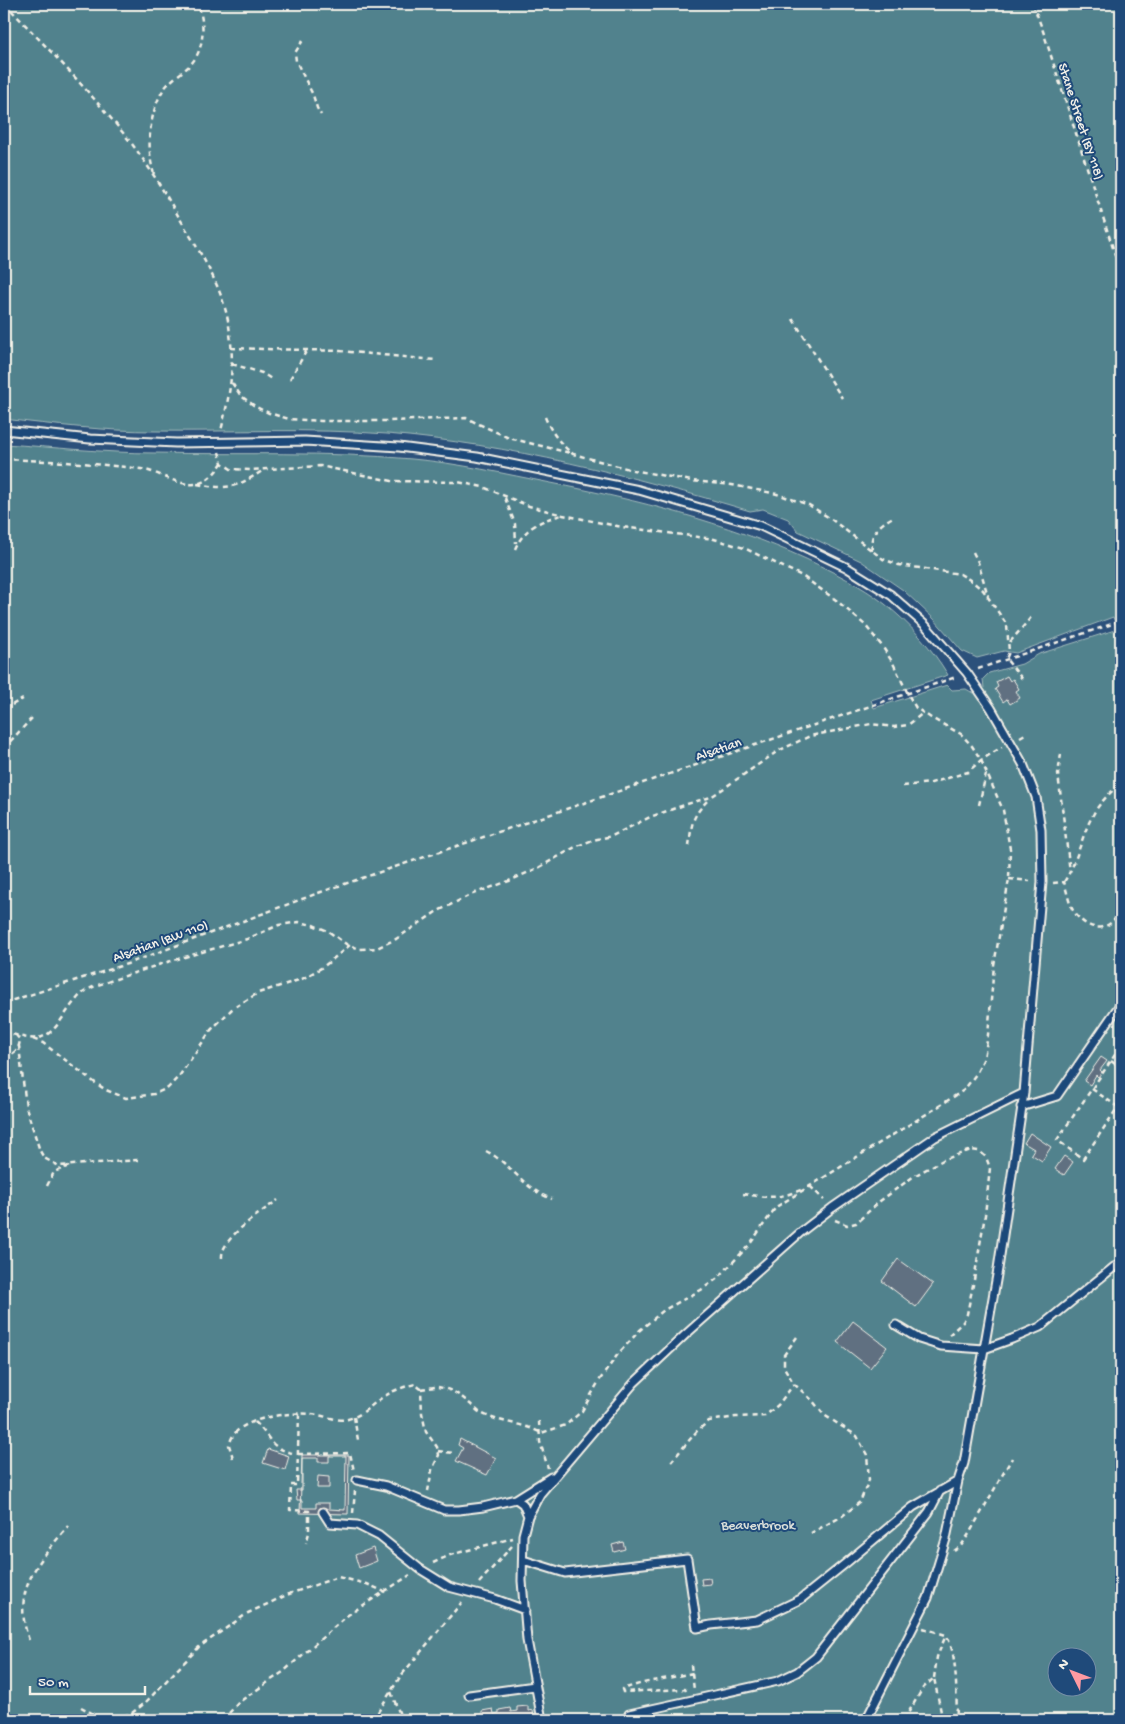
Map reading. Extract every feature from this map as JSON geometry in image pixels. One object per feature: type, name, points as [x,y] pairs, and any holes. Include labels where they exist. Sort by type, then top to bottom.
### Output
[{"type":"lane","points":[[4,430],[90,440],[176,443],[305,441],[399,446],[477,457],[639,490],[761,526],[846,567],[891,595],[925,625],[967,673],[991,708],[1024,764],[1036,797],[1041,830],[1042,882],[1024,1093],[964,1463],[958,1481],[942,1553],[928,1598],[866,1720]]},
{"type":"lane","points":[[1022,1108],[1057,1096],[1121,1003]]},
{"type":"lane","points":[[542,1720],[534,1686],[527,1640],[522,1581],[524,1560],[523,1535],[528,1516],[540,1494],[634,1384],[801,1232],[832,1208],[935,1137],[1024,1093]]},
{"type":"lane","points":[[896,1325],[919,1339],[941,1346],[984,1349],[1040,1327],[1114,1267],[1121,1264]]},
{"type":"lane","points":[[357,1480],[386,1486],[444,1510],[459,1510],[484,1507],[516,1499],[556,1474]]},
{"type":"lane","points":[[524,1560],[565,1572],[688,1559],[697,1628],[757,1620],[801,1599],[846,1564],[912,1507],[958,1481]]},
{"type":"lane","points":[[629,1714],[778,1681],[797,1672],[816,1657],[929,1512],[940,1491]]},
{"type":"lane","points":[[516,1499],[524,1504],[528,1516]]},
{"type":"lane","points":[[323,1512],[330,1523],[356,1524],[379,1536],[449,1587],[525,1610]]},
{"type":"lane","points":[[469,1695],[534,1686]]},
{"type":"path","points":[[6,4],[86,91],[132,145],[208,264],[221,293],[231,335],[232,364],[229,401],[219,442],[219,454],[222,463],[231,469],[265,470],[320,466],[392,481],[458,482],[483,487],[529,506],[563,515],[622,527],[714,539],[744,548],[782,566],[802,576],[865,625],[893,663],[916,708],[961,734],[972,746],[987,772],[1003,810],[1010,849],[1008,879],[994,965],[988,1035],[984,1058],[976,1074],[964,1090],[776,1207],[750,1244],[718,1278],[701,1290],[664,1310],[640,1330],[618,1354],[599,1381],[582,1411],[566,1425],[541,1433],[528,1426],[491,1418],[479,1412],[458,1394],[448,1389],[437,1387],[421,1389],[415,1384],[399,1388],[347,1420],[311,1414],[290,1414],[255,1422],[234,1434],[229,1445],[233,1458]]},
{"type":"path","points":[[156,180],[150,161],[150,136],[154,111],[162,91],[179,73],[190,65],[202,44],[202,28],[198,4]]},
{"type":"path","name":"Stane Street (BY 118)","points":[[1033,4],[1121,273]]},
{"type":"path","points":[[303,40],[296,53],[296,61],[321,116]]},
{"type":"path","points":[[794,319],[842,398]]},
{"type":"path","points":[[231,348],[308,350],[435,360]]},
{"type":"path","points":[[290,379],[308,350]]},
{"type":"path","points":[[232,364],[262,373],[273,380]]},
{"type":"path","points":[[231,382],[241,396],[256,407],[289,419],[390,421],[466,418],[509,438],[633,470],[692,481],[732,485],[777,494],[808,505],[824,514],[883,559],[899,565],[960,574],[983,590],[1007,625],[1009,652],[1006,659],[1024,681]]},
{"type":"path","points":[[545,417],[550,428],[573,454]]},
{"type":"path","points":[[4,459],[76,462],[144,469],[177,481],[221,488],[235,486],[265,470]]},
{"type":"path","points":[[190,483],[196,484],[206,480],[216,472],[222,463]]},
{"type":"path","points":[[505,496],[515,524],[515,549],[521,537],[538,522],[563,515]]},
{"type":"path","points":[[872,550],[872,535],[878,527],[893,517]]},
{"type":"path","points":[[973,552],[978,562],[988,597]]},
{"type":"path","points":[[1009,643],[1033,615]]},
{"type":"path","name":"Alsatian","points":[[321,892],[1121,621]]},
{"type":"path","points":[[4,709],[23,699]]},
{"type":"path","points":[[689,846],[692,822],[697,811],[711,797],[778,751],[810,736],[871,724],[894,727],[908,725],[923,713]]},
{"type":"path","points":[[4,748],[32,718]]},
{"type":"path","points":[[1061,754],[1058,774],[1070,872]]},
{"type":"path","points":[[903,786],[930,783],[968,772],[981,760]]},
{"type":"path","points":[[980,805],[987,772]]},
{"type":"path","points":[[1121,783],[1107,796],[1093,814],[1070,872],[1064,882],[1073,912],[1085,924],[1097,929],[1109,926],[1121,910]]},
{"type":"path","points":[[31,1038],[40,1038],[49,1033],[84,991],[164,963],[247,939],[279,925],[299,922],[314,924],[360,950],[377,948],[461,899],[517,878],[577,846],[612,836],[650,817],[711,797]]},
{"type":"path","points":[[1008,879],[1064,882]]},
{"type":"path","name":"Alsatian (BW 110)","points":[[4,1003],[127,964],[321,892]]},
{"type":"path","points":[[4,1032],[31,1038],[43,1043],[106,1090],[126,1098],[154,1094],[168,1088],[180,1075],[210,1030],[232,1009],[258,993],[302,979],[323,967],[350,946]]},
{"type":"path","points":[[15,1034],[20,1040],[24,1094],[40,1152],[44,1158],[50,1163],[59,1166],[138,1160]]},
{"type":"path","points":[[4,1056],[16,1052],[19,1046]]},
{"type":"path","points":[[1092,1089],[1118,1106],[1083,1159],[1056,1140],[1121,1046]]},
{"type":"path","points":[[1111,1061],[1121,1068]]},
{"type":"path","points":[[810,1186],[832,1208],[830,1216],[847,1225],[856,1223],[880,1201],[914,1176],[943,1160],[971,1150],[979,1151],[986,1157],[990,1168],[985,1215],[967,1314],[963,1322],[941,1346]]},
{"type":"path","points":[[486,1152],[497,1157],[539,1195],[552,1199]]},
{"type":"path","points":[[47,1186],[54,1172],[60,1168],[75,1164]]},
{"type":"path","points":[[743,1194],[766,1198],[784,1196],[810,1186]]},
{"type":"path","points":[[222,1258],[222,1254],[230,1240],[251,1220],[278,1200]]},
{"type":"path","points":[[796,1336],[784,1355],[784,1367],[794,1384],[812,1400],[824,1415],[857,1436],[867,1456],[869,1480],[860,1502],[841,1517],[811,1533]]},
{"type":"path","points":[[671,1462],[696,1432],[709,1421],[736,1417],[765,1416],[778,1405],[794,1384]]},
{"type":"path","points":[[421,1389],[422,1413],[426,1432],[437,1447],[439,1455],[432,1470],[426,1503]]},
{"type":"path","points":[[299,1414],[297,1485],[291,1485],[290,1510],[309,1511],[309,1533],[306,1542]]},
{"type":"path","points":[[354,1417],[358,1440]]},
{"type":"path","points":[[539,1421],[540,1442],[548,1466],[547,1472]]},
{"type":"path","points":[[255,1422],[279,1449],[292,1453]]},
{"type":"path","points":[[438,1451],[453,1453]]},
{"type":"path","points":[[298,1454],[350,1453],[357,1480],[352,1524]]},
{"type":"path","points":[[942,1553],[951,1554],[961,1546],[1012,1458]]},
{"type":"path","points":[[29,1640],[23,1624],[22,1604],[26,1587],[31,1575],[68,1526]]},
{"type":"path","points":[[223,1720],[238,1702],[283,1672],[348,1615],[423,1567],[450,1555],[523,1535]]},
{"type":"path","points":[[373,1720],[400,1676],[470,1592],[523,1535]]},
{"type":"path","points":[[81,1707],[97,1716],[109,1718],[120,1717],[132,1712],[145,1703],[199,1647],[248,1613],[289,1594],[338,1577],[367,1584],[385,1592]]},
{"type":"path","points":[[915,1626],[946,1635],[951,1643],[957,1720]]},
{"type":"path","points":[[940,1720],[941,1712],[934,1678],[937,1657],[946,1635]]},
{"type":"path","points":[[691,1665],[693,1673],[694,1689],[687,1692],[685,1689],[655,1689],[622,1692],[622,1689],[693,1673]]},
{"type":"path","points":[[904,1720],[923,1688],[934,1678]]},
{"type":"path","points":[[390,1692],[402,1720]]},
{"type":"green space","name":"Beaverbrook","points":[[4,4],[1121,4],[1121,1720],[4,1720],[4,444],[117,452],[348,455],[447,463],[584,490],[649,505],[713,523],[775,546],[847,579],[885,604],[920,637],[948,675],[871,700],[874,708],[947,685],[952,690],[966,689],[973,693],[984,688],[983,679],[989,673],[1022,664],[1039,654],[1118,629],[1113,617],[1016,653],[1004,651],[977,658],[962,651],[934,619],[903,590],[861,561],[798,531],[788,519],[763,509],[750,511],[616,474],[479,445],[358,432],[136,431],[4,419]]},
{"type":"building","points":[[1007,676],[1010,681],[1013,679],[1019,689],[1016,691],[1020,698],[1010,704],[1007,699],[1003,702],[995,689],[998,687],[996,682]]},
{"type":"building","points":[[1101,1057],[1107,1061],[1100,1070],[1102,1072],[1098,1077],[1096,1075],[1090,1085],[1084,1081]]},
{"type":"building","points":[[1030,1133],[1051,1147],[1042,1161],[1031,1154],[1034,1149],[1024,1143]]},
{"type":"building","points":[[1064,1156],[1073,1162],[1064,1175],[1055,1169]]},
{"type":"building","points":[[898,1259],[933,1284],[916,1307],[882,1281]]},
{"type":"building","points":[[853,1321],[887,1347],[870,1368],[837,1342]]},
{"type":"building","points":[[460,1439],[496,1458],[487,1475],[456,1461],[463,1448],[458,1445]]},
{"type":"building","points":[[268,1449],[289,1456],[285,1470],[263,1463]]},
{"type":"building","points":[[302,1455],[349,1455],[348,1514],[300,1513]]},
{"type":"building","points":[[329,1456],[346,1456],[345,1510],[329,1509],[329,1503],[316,1503],[316,1508],[302,1508],[302,1500],[297,1500],[296,1490],[302,1490],[302,1458],[318,1458],[318,1462],[329,1462]],"holes":[[[318,1476],[329,1477],[329,1488],[317,1488]]]},
{"type":"building","points":[[623,1542],[625,1549],[614,1552],[612,1545]]},
{"type":"building","points":[[373,1548],[377,1561],[359,1568],[355,1555]]},
{"type":"building","points":[[710,1578],[711,1584],[702,1585],[701,1579]]},
{"type":"building","points":[[528,1706],[528,1711],[533,1710],[534,1720],[478,1720],[477,1716],[482,1715],[482,1711],[493,1709],[494,1714],[499,1713],[499,1710],[510,1708],[511,1712],[517,1711],[517,1707]]}]
